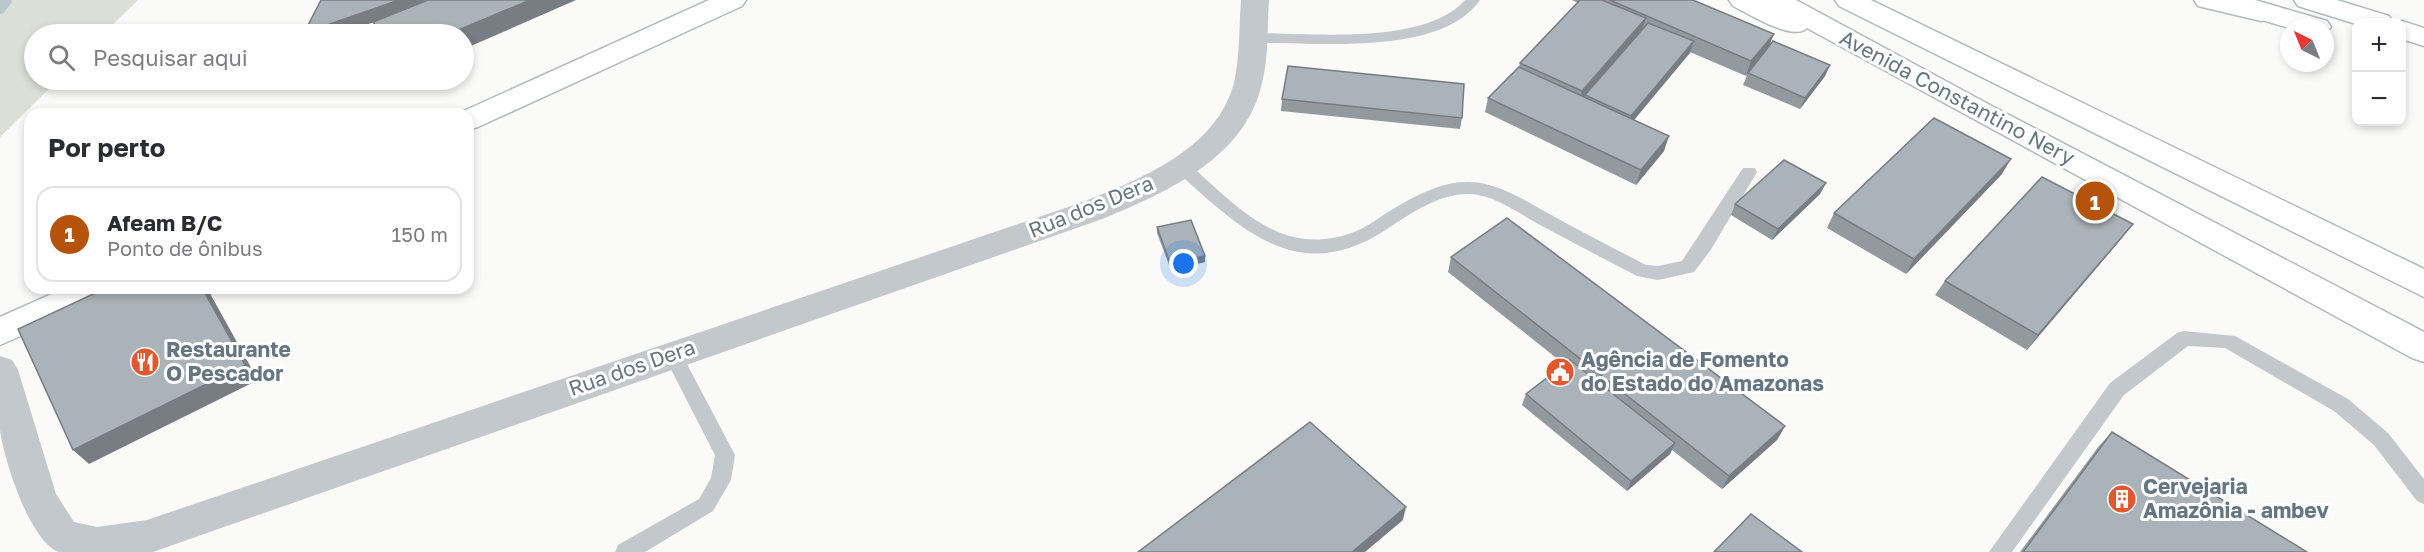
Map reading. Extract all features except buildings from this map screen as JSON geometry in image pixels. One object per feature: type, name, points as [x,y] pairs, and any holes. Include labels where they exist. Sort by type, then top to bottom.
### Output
[{"type":"main road","points":[[474,117],[732,0]]},
{"type":"main road","points":[[1743,0],[1978,111]]},
{"type":"main road","name":"Avenida Constantino Nery","points":[[1776,0],[1978,111],[2424,348]]},
{"type":"main road","name":"Avenida Constantino Nery","points":[[1849,0],[2424,284]]},
{"type":"main road","points":[[2208,0],[2283,18]]},
{"type":"main road","points":[[2225,0],[2261,12]]},
{"type":"main road","points":[[2308,0],[2366,18]]},
{"type":"main road","points":[[2406,31],[2424,37]]},
{"type":"main road","points":[[2334,32],[2352,37]]},
{"type":"main road","points":[[2406,50],[2424,55]]},
{"type":"main road","points":[[0,332],[84,294]]},
{"type":"street","name":"Rua dos Dera","points":[[0,370],[39,500],[62,536],[97,544],[147,537],[1094,210],[1136,193],[1183,168],[1215,141],[1236,113],[1247,84],[1255,0]]},
{"type":"lane","points":[[1252,38],[1394,37],[1413,34],[1453,19],[1473,0]]},
{"type":"lane","points":[[1183,168],[1249,225],[1272,240],[1302,247],[1336,244],[1361,236],[1427,196],[1449,189],[1473,188],[1503,197],[1642,271],[1658,273],[1688,267],[1704,246],[1749,172]]},
{"type":"lane","points":[[2000,552],[2117,389],[2184,338],[2228,341],[2341,405],[2381,439],[2424,495]]},
{"type":"lane","points":[[626,552],[706,504],[721,480],[725,455],[672,354]]},
{"type":"shaded area","points":[[0,0],[138,0],[113,24],[24,24],[24,90],[48,90],[30,108],[24,108],[24,113],[0,137]]},
{"type":"waterway","points":[[0,8],[6,0]]},
{"type":"place","name":"Afeam B/C","points":[[2095,201]]},
{"type":"place","name":"Restaurante O Pescador","points":[[145,362]]},
{"type":"place","name":"Agência de Fomento do Estado do Amazonas","points":[[1560,372]]},
{"type":"place","name":"Cervejaria Amazônia - ambev","points":[[2122,499]]}]
